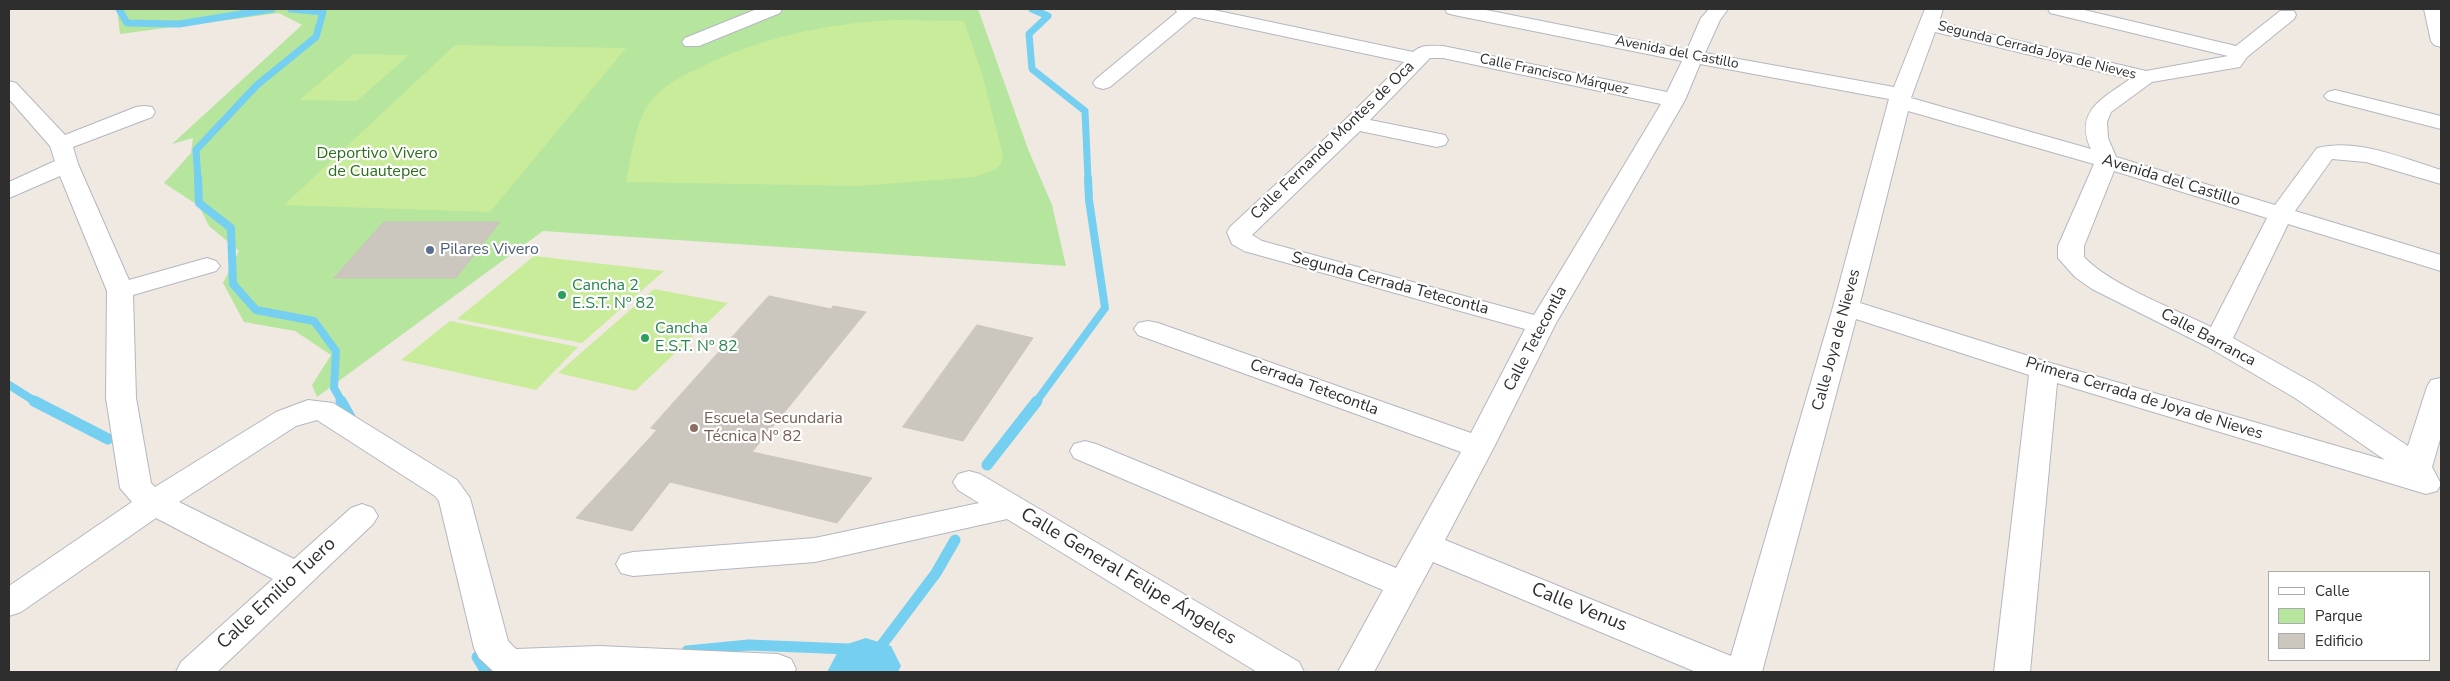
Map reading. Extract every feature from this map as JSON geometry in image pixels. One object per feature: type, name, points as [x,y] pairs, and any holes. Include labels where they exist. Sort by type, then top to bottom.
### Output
[{"type":"street","points":[[692,42],[773,9]]},
{"type":"street","points":[[1102,83],[1189,9]]},
{"type":"street","name":"Calle Francisco Márquez","points":[[1189,9],[1425,55],[1674,100]]},
{"type":"street","points":[[2057,9],[2240,53]]},
{"type":"street","points":[[2433,9],[2441,41]]},
{"type":"street","name":"Avenida del Castillo","points":[[1464,10],[1901,98],[2441,263]]},
{"type":"street","name":"Calle Tetecontla","points":[[1356,672],[1424,545],[1480,447],[1541,325],[1674,100],[1694,57],[1708,12]]},
{"type":"street","points":[[2107,161],[2097,138],[2096,122],[2102,109],[2146,77],[2233,63],[2240,53],[2287,15]]},
{"type":"street","name":"Segunda Cerrada Joya de Nieves","points":[[1931,17],[2146,77]]},
{"type":"street","name":"Calle Joya de Nieves","points":[[1744,672],[1846,307],[1901,98],[1931,17]]},
{"type":"street","name":"Calle Fernando Montes de Oca","points":[[1241,239],[1240,232],[1425,55]]},
{"type":"street","points":[[9,87],[64,154],[120,291],[122,398],[136,488],[154,503],[297,576]]},
{"type":"street","points":[[2335,96],[2441,123]]},
{"type":"street","points":[[9,190],[64,154],[144,112]]},
{"type":"street","points":[[1355,123],[1437,140]]},
{"type":"street","points":[[2218,341],[2281,214],[2325,153],[2335,150],[2361,155],[2441,177]]},
{"type":"street","name":"Calle Barranca","points":[[2107,161],[2072,246],[2071,258],[2084,272],[2101,283],[2218,341],[2305,391],[2428,480]]},
{"type":"street","name":"Segunda Cerrada Tetecontla","points":[[1241,239],[1253,246],[1541,325]]},
{"type":"street","points":[[120,291],[207,266]]},
{"type":"street","name":"Primera Cerrada de Joya de Nieves","points":[[1846,307],[2044,370],[2428,480]]},
{"type":"street","name":"Cerrada Tetecontla","points":[[1148,330],[1480,447]]},
{"type":"street","points":[[2012,672],[2044,370]]},
{"type":"street","points":[[2428,480],[2441,387]]},
{"type":"street","points":[[9,603],[154,503],[286,419],[308,410],[323,410],[446,488],[454,498],[492,648],[506,661],[520,664],[599,660],[778,669]]},
{"type":"street","points":[[1085,451],[1404,585]]},
{"type":"street","name":"Calle General Felipe Ángeles","points":[[969,482],[1286,672]]},
{"type":"street","points":[[633,564],[815,550],[1011,507]]},
{"type":"street","name":"Calle Emilio Tuero","points":[[194,672],[362,516]]},
{"type":"street","name":"Calle Venus","points":[[1424,545],[1733,672]]},
{"type":"green space","name":"Deportivo Vivero de Cuautepec","points":[[117,9],[978,9],[1028,149],[1052,205],[1066,266],[543,231],[317,397],[312,385],[331,355],[295,331],[244,322],[223,283],[239,251],[209,226],[199,206],[164,183],[191,153],[193,138],[172,144],[302,25],[279,13],[120,34]]},
{"type":"green space","points":[[895,20],[964,21],[983,77],[1003,156],[1001,164],[994,170],[974,177],[859,186],[626,182],[640,120],[655,96],[674,81],[726,56],[773,39],[845,24]]},
{"type":"green space","points":[[455,45],[626,48],[490,212],[284,205]]},
{"type":"green space","points":[[354,54],[409,55],[357,101],[299,100]]},
{"type":"green space","name":"Cancha 2 E.S.T. Nº 82","points":[[534,256],[664,271],[582,343],[457,319]]},
{"type":"green space","name":"Cancha E.S.T. Nº 82","points":[[654,289],[728,303],[635,391],[558,373]]},
{"type":"green space","points":[[450,321],[578,347],[536,390],[401,360]]},
{"type":"building","name":"Pilares Vivero","points":[[384,222],[500,222],[456,278],[334,278]]},
{"type":"building","points":[[769,296],[831,309],[833,306],[866,312],[752,452],[872,478],[837,523],[670,482],[632,531],[576,518],[657,430],[651,428]]},
{"type":"building","points":[[977,325],[1033,338],[963,441],[903,427]]},
{"type":"waterway","points":[[119,9],[127,23],[179,24],[272,9]]},
{"type":"waterway","points":[[198,179],[196,150],[257,85],[316,37],[323,12],[291,9]]},
{"type":"waterway","points":[[1032,9],[1048,16],[1029,34],[1032,69],[1085,111],[1088,179]]},
{"type":"waterway","points":[[198,178],[199,203],[231,228],[233,284],[256,310],[314,321],[336,351],[334,388],[342,402]]},
{"type":"waterway","points":[[1036,402],[1105,308],[1089,200],[1088,178]]},
{"type":"waterway","points":[[9,385],[36,402]]},
{"type":"waterway","points":[[34,401],[108,439]]},
{"type":"waterway","points":[[341,401],[351,419]]},
{"type":"waterway","points":[[987,465],[1037,401]]},
{"type":"waterway","points":[[687,651],[749,645],[848,649],[866,666],[936,573],[955,540]]},
{"type":"waterway","points":[[477,657],[486,672]]},
{"type":"waterway","points":[[862,672],[866,666]]},
{"type":"place","name":"Pilares Vivero","points":[[430,250]]},
{"type":"place","name":"Cancha 2 E.S.T. Nº 82","points":[[562,295]]},
{"type":"place","name":"Cancha E.S.T. Nº 82","points":[[645,338]]},
{"type":"place","name":"Escuela Secundaria Técnica Nº 82","points":[[694,428]]}]
